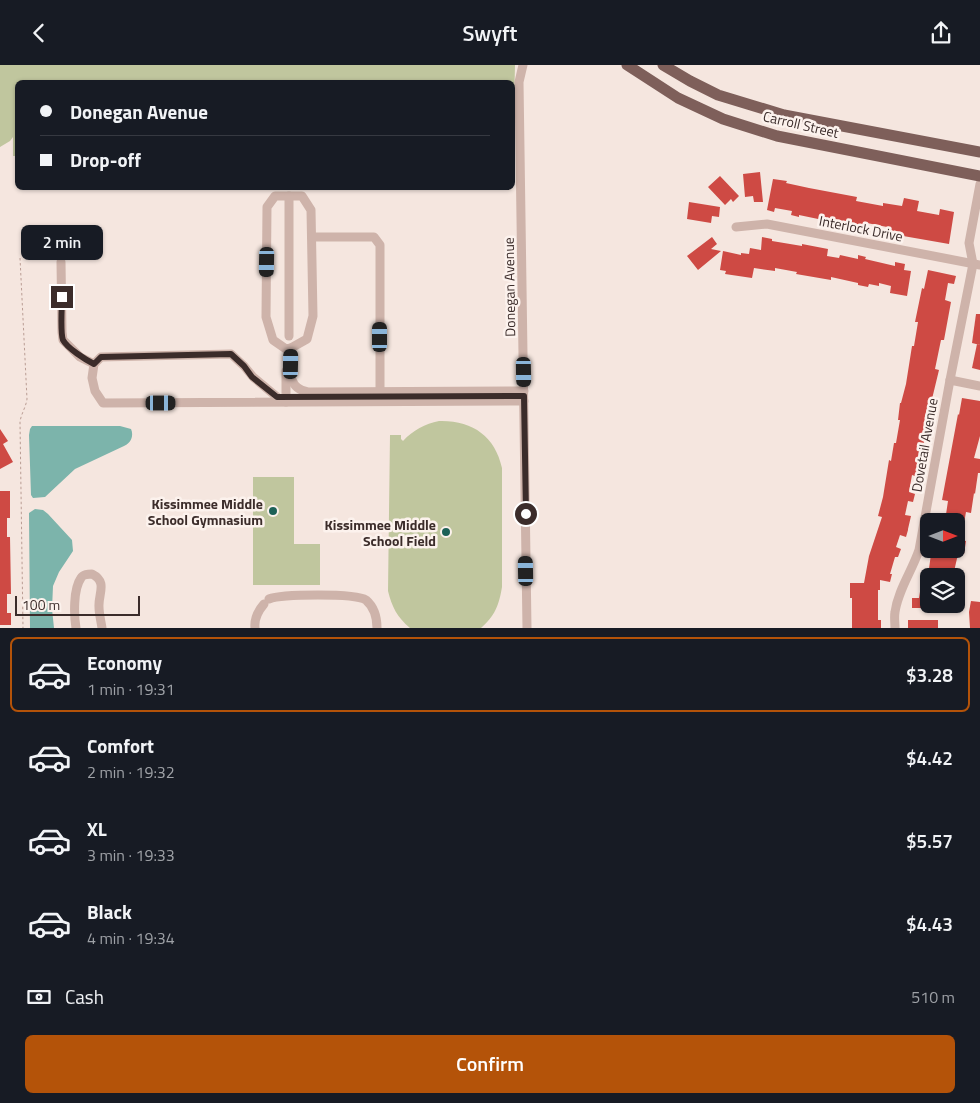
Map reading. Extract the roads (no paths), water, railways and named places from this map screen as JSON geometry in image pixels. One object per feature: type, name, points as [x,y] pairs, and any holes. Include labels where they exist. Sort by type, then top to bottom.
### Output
[{"type":"main road","name":"Carroll Street","points":[[627,65],[678,98],[723,119],[777,135],[980,176]]},
{"type":"main road","points":[[663,65],[718,95],[784,115],[980,152]]},
{"type":"street","name":"Donegan Avenue","points":[[523,65],[520,82],[527,628]]},
{"type":"street","name":"Dovetail Avenue","points":[[976,264],[969,243],[980,184]]},
{"type":"street","points":[[274,195],[302,196],[311,210],[313,316],[307,339],[289,348],[273,340],[266,317],[268,207],[274,195]]},
{"type":"street","points":[[289,196],[289,336]]},
{"type":"street","name":"Interlock Drive","points":[[736,227],[767,225],[976,264]]},
{"type":"street","points":[[312,237],[374,237],[380,245],[380,397]]},
{"type":"street","name":"Dovetail Avenue","points":[[895,628],[895,612],[898,597],[919,550],[950,380],[976,264],[980,254]]},
{"type":"street","points":[[61,262],[63,340],[80,357],[94,364]]},
{"type":"street","points":[[289,348],[291,379],[301,391],[380,397]]},
{"type":"street","points":[[283,398],[289,348]]},
{"type":"street","points":[[283,398],[252,377],[244,366],[231,354],[101,357],[94,364],[92,379],[95,391],[103,403],[283,398],[524,396]]},
{"type":"street","points":[[950,380],[980,386]]},
{"type":"street","points":[[76,628],[75,597],[80,578],[83,575],[92,574],[99,578],[100,582],[99,609],[102,628]]},
{"type":"street","points":[[255,628],[259,609],[274,597],[344,595],[365,600],[375,613],[377,628]]},
{"type":"water","points":[[32,426],[120,426],[131,429],[132,437],[126,445],[75,469],[45,497],[33,498],[31,495],[29,435]]},
{"type":"water","points":[[35,509],[43,510],[48,514],[72,540],[73,551],[59,572],[53,586],[52,609],[54,628],[30,628],[29,513]]},
{"type":"place","name":"Kissimmee Middle School Gymnasium","points":[[273,511]]},
{"type":"place","name":"Kissimmee Middle School Field","points":[[446,532]]}]
